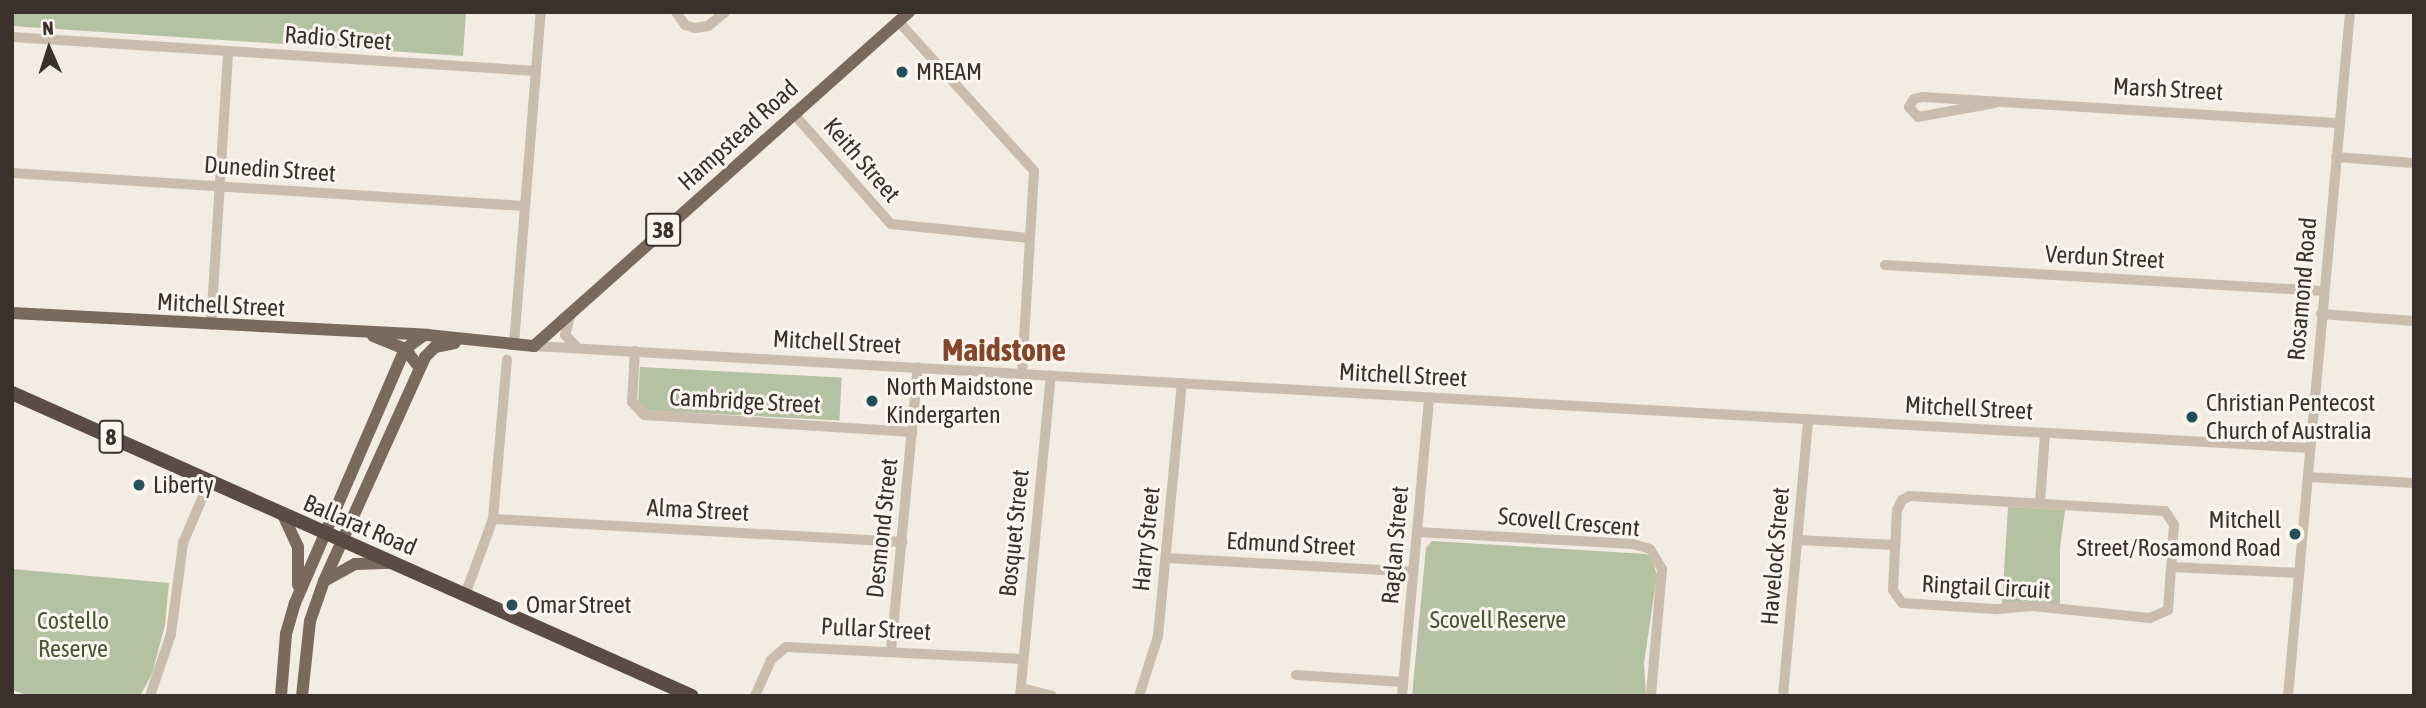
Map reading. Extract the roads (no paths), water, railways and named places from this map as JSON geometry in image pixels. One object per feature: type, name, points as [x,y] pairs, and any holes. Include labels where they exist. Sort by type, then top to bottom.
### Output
[{"type":"highway","name":"Ballarat Road","points":[[12,393],[210,480],[284,517],[692,696]]},
{"type":"main road","name":"Hampstead Road","points":[[534,346],[909,12]]},
{"type":"main road","name":"Mitchell Street","points":[[12,313],[367,334],[427,335],[534,346]]},
{"type":"main road","points":[[367,334],[405,349],[420,368]]},
{"type":"main road","points":[[281,696],[286,634],[295,603],[327,535],[405,349],[414,339],[427,335]]},
{"type":"main road","name":"Mitchell Street","points":[[302,696],[310,621],[324,581],[420,368],[430,350],[442,344],[494,343]]},
{"type":"main road","points":[[284,517],[300,557],[295,603]]},
{"type":"main road","points":[[324,581],[355,564],[394,563]]},
{"type":"street","points":[[514,344],[541,12]]},
{"type":"street","points":[[676,12],[685,25],[695,27],[708,26],[725,12]]},
{"type":"street","name":"Rosamond Road","points":[[2288,696],[2350,12]]},
{"type":"street","points":[[899,22],[1028,161],[1034,171],[1022,373]]},
{"type":"street","name":"Radio Street","points":[[12,37],[536,72]]},
{"type":"street","points":[[211,325],[229,52]]},
{"type":"street","name":"Marsh Street","points":[[1995,103],[1918,117],[1909,110],[1918,97],[2339,123]]},
{"type":"street","name":"Keith Street","points":[[793,113],[891,224],[1029,239]]},
{"type":"street","points":[[2336,157],[2414,163]]},
{"type":"street","name":"Dunedin Street","points":[[12,173],[524,206]]},
{"type":"street","name":"Verdun Street","points":[[1885,265],[2323,290]]},
{"type":"street","points":[[571,312],[565,335],[581,348]]},
{"type":"street","points":[[2321,314],[2414,321]]},
{"type":"street","name":"Mitchell Street","points":[[534,346],[2310,448]]},
{"type":"street","name":"Cambridge Street","points":[[635,351],[632,402],[648,416],[912,432]]},
{"type":"street","points":[[465,596],[493,519],[507,360]]},
{"type":"street","name":"Desmond Street","points":[[891,651],[918,367]]},
{"type":"street","name":"Bosquet Street","points":[[1021,692],[1051,375]]},
{"type":"street","name":"Harry Street","points":[[1139,696],[1156,649],[1182,383]]},
{"type":"street","name":"Raglan Street","points":[[1402,696],[1429,397]]},
{"type":"street","name":"Havelock Street","points":[[1783,696],[1808,419]]},
{"type":"street","points":[[2040,503],[2045,433]]},
{"type":"street","points":[[2308,477],[2414,484]]},
{"type":"street","points":[[150,696],[172,634],[183,543],[210,480]]},
{"type":"street","name":"Ringtail Circuit","points":[[1906,497],[2165,511],[2174,525],[2168,610],[2155,618],[2062,612],[2032,606],[1995,609],[1909,605],[1894,596],[1895,545],[1896,510],[1906,497]]},
{"type":"street","name":"Alma Street","points":[[493,519],[902,542]]},
{"type":"street","name":"Scovell Crescent","points":[[1417,532],[1633,544],[1650,550],[1662,569],[1653,696]]},
{"type":"street","points":[[1798,540],[1895,545]]},
{"type":"street","name":"Edmund Street","points":[[1166,558],[1414,572]]},
{"type":"street","points":[[2172,567],[2300,573]]},
{"type":"street","name":"Pullar Street","points":[[755,696],[771,660],[786,647],[1023,659]]},
{"type":"street","points":[[1296,675],[1403,682]]},
{"type":"street","points":[[1021,692],[1052,696]]},
{"type":"place","name":"MREAM","points":[[902,72]]},
{"type":"place","name":"North Maidstone Kindergarten","points":[[872,401]]},
{"type":"place","name":"Christian Pentecost Church of Australia","points":[[2192,417]]},
{"type":"place","name":"Liberty","points":[[139,485]]},
{"type":"place","name":"Mitchell Street/Rosamond Road","points":[[2295,534]]},
{"type":"place","name":"Omar Street","points":[[512,605]]},
{"type":"district","name":"Maidstone","points":[[1004,350]]},
{"type":"park label","name":"Scovell Reserve","points":[[1498,620]]},
{"type":"park label","name":"Costello Reserve","points":[[73,635]]}]
